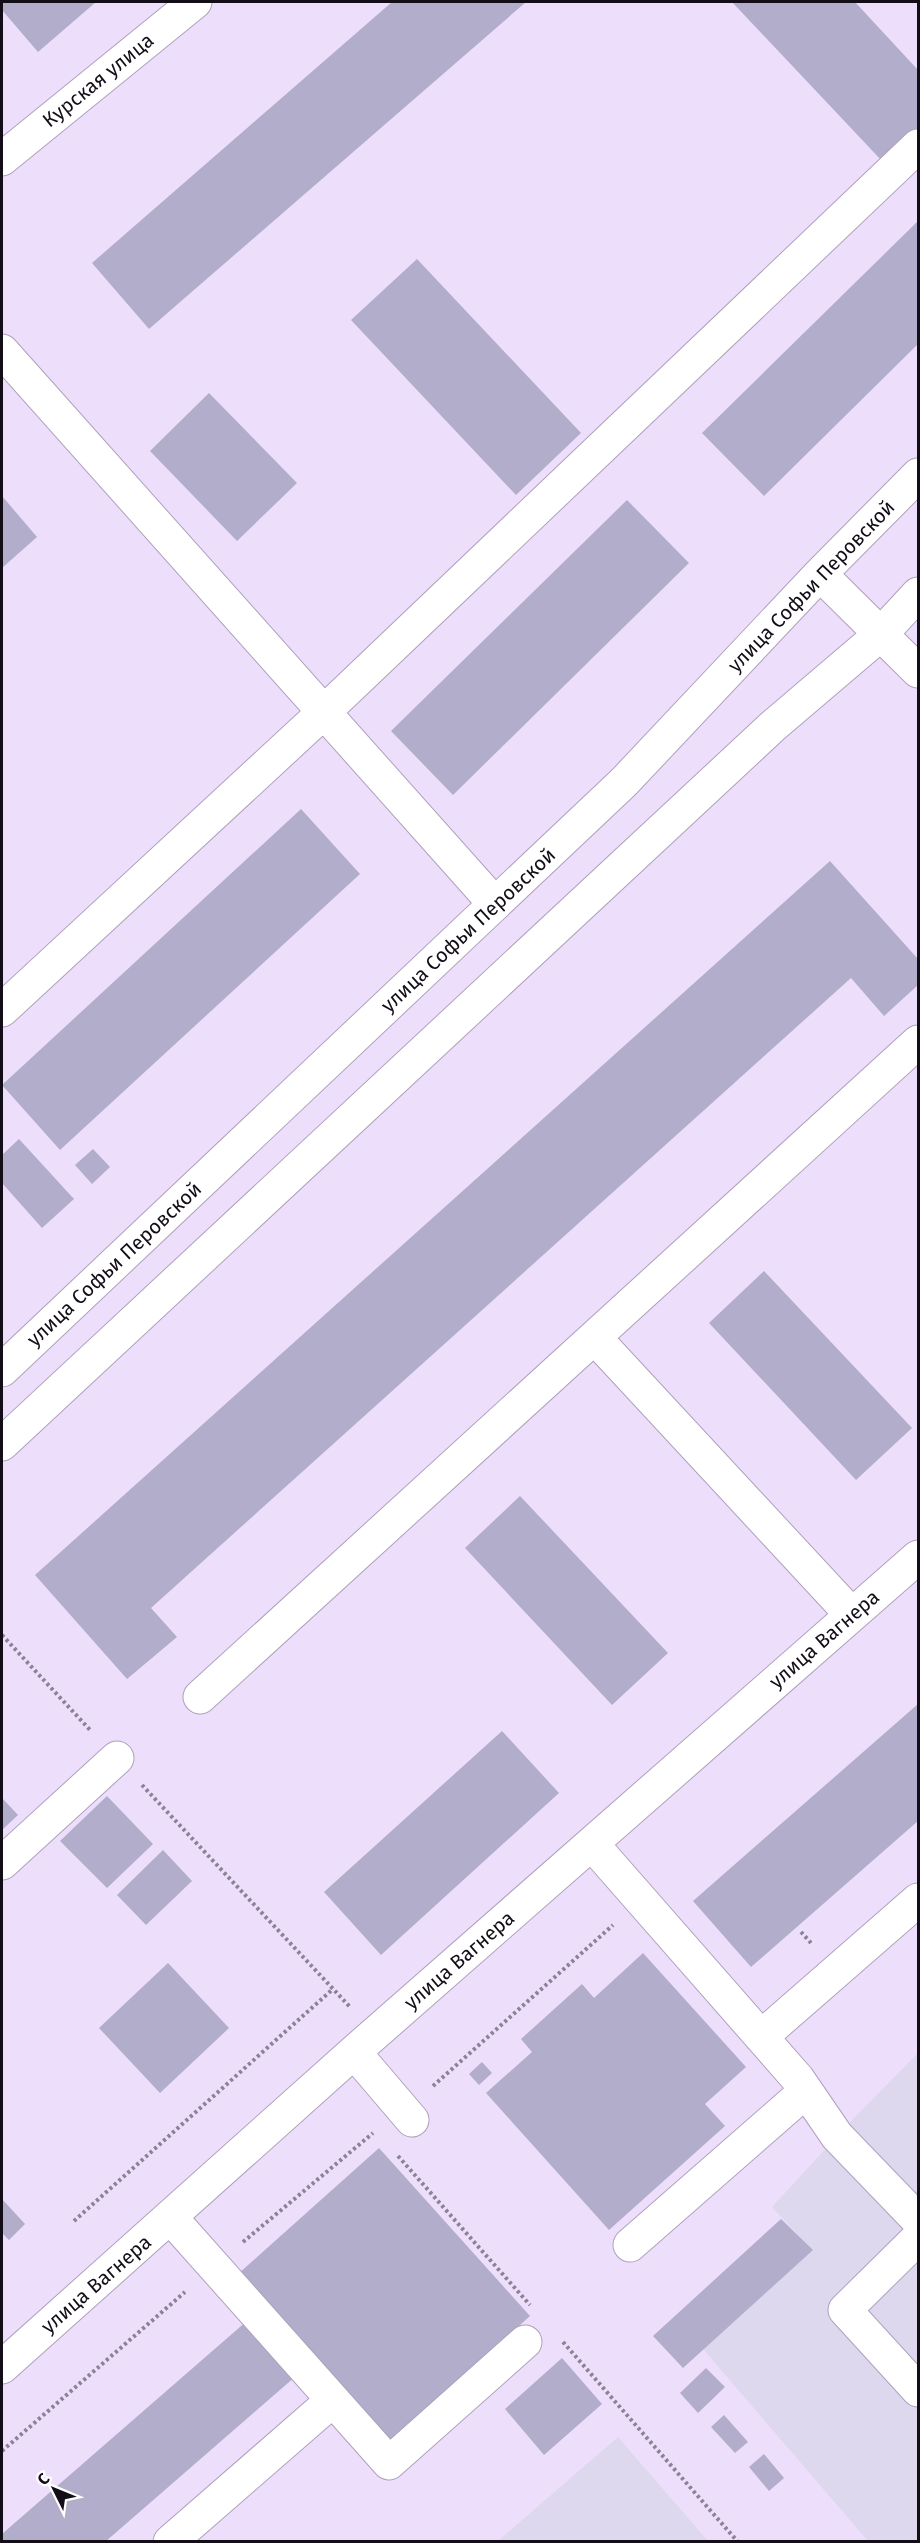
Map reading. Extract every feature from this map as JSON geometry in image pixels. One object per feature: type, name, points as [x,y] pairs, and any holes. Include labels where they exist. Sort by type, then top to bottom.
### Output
[{"type":"main road","name":"Курская улица","points":[[2,159],[195,2]]},
{"type":"main road","points":[[2,1010],[325,711],[918,146]]},
{"type":"main road","points":[[2,351],[495,904]]},
{"type":"main road","name":"улица Софьи Перовской","points":[[2,1370],[624,782],[820,574],[918,475]]},
{"type":"main road","points":[[820,574],[918,671]]},
{"type":"main road","points":[[2,1444],[764,734],[880,634],[918,594]]},
{"type":"main road","points":[[200,1697],[918,1042]]},
{"type":"main road","points":[[595,1338],[852,1615]]},
{"type":"main road","name":"улица Вагнера","points":[[2,2367],[171,2218],[364,2042],[918,1557]]},
{"type":"main road","points":[[2,1863],[117,1758]]},
{"type":"main road","points":[[592,1844],[761,2037],[806,2091],[837,2136],[918,2220]]},
{"type":"main road","points":[[761,2037],[918,1900]]},
{"type":"main road","points":[[364,2042],[407,2115]]},
{"type":"main road","points":[[630,2245],[806,2091]]},
{"type":"main road","points":[[171,2218],[389,2463],[525,2342]]},
{"type":"main road","points":[[918,2238],[846,2310],[918,2390]]},
{"type":"main road","points":[[170,2541],[333,2400]]},
{"type":"path","points":[[2,1635],[333,1989],[364,2042]]},
{"type":"path","points":[[2,2451],[376,2130],[407,2115],[425,2093],[642,1899]]},
{"type":"path","points":[[74,2221],[333,1989]]},
{"type":"shaded area","points":[[918,2053],[918,2541],[868,2541],[703,2349],[812,2250],[772,2207]]},
{"type":"shaded area","points":[[618,2437],[708,2541],[498,2541]]},
{"type":"building","points":[[2,2],[96,2],[38,52],[2,10]]},
{"type":"building","points":[[392,2],[526,2],[149,329],[92,263]]},
{"type":"building","points":[[732,2],[855,2],[918,70],[918,128],[883,162]]},
{"type":"building","points":[[918,221],[918,344],[764,496],[702,433]]},
{"type":"building","points":[[417,259],[581,433],[516,495],[351,320]]},
{"type":"building","points":[[209,393],[297,483],[237,541],[150,451]]},
{"type":"building","points":[[2,496],[37,537],[2,568]]},
{"type":"building","points":[[627,500],[689,563],[453,795],[391,731]]},
{"type":"building","points":[[301,809],[360,874],[60,1150],[2,1085]]},
{"type":"building","points":[[830,861],[918,959],[918,985],[884,1016],[851,978],[151,1608],[177,1637],[127,1679],[35,1575]]},
{"type":"building","points":[[19,1139],[74,1199],[42,1228],[2,1183],[2,1155]]},
{"type":"building","points":[[93,1149],[110,1167],[92,1184],[75,1165]]},
{"type":"building","points":[[764,1271],[912,1428],[856,1480],[709,1323]]},
{"type":"building","points":[[520,1496],[668,1653],[612,1705],[465,1548]]},
{"type":"building","points":[[918,1704],[918,1821],[751,1967],[693,1901]]},
{"type":"building","points":[[502,1731],[559,1793],[381,1955],[324,1892]]},
{"type":"building","points":[[107,1796],[153,1844],[107,1888],[60,1841]]},
{"type":"building","points":[[2,1798],[18,1815],[2,1830]]},
{"type":"building","points":[[163,1850],[192,1881],[146,1925],[117,1895]]},
{"type":"building","points":[[643,1953],[746,2067],[705,2104],[725,2126],[609,2230],[486,2093],[532,2052],[521,2039],[582,1984],[594,1998]]},
{"type":"building","points":[[168,1963],[229,2028],[160,2093],[99,2028]]},
{"type":"building","points":[[482,2062],[492,2073],[479,2085],[469,2074]]},
{"type":"building","points":[[379,2148],[530,2316],[389,2443],[238,2274]]},
{"type":"building","points":[[2,2199],[25,2224],[9,2240],[2,2233]]},
{"type":"building","points":[[781,2219],[813,2250],[683,2368],[653,2336]]},
{"type":"building","points":[[248,2320],[296,2376],[105,2542],[2,2542],[2,2534]]},
{"type":"building","points":[[562,2358],[602,2404],[544,2455],[505,2409]]},
{"type":"building","points":[[706,2368],[725,2387],[698,2413],[680,2393]]},
{"type":"building","points":[[724,2415],[748,2442],[735,2453],[711,2427]]},
{"type":"building","points":[[764,2454],[784,2478],[769,2491],[749,2467]]}]
